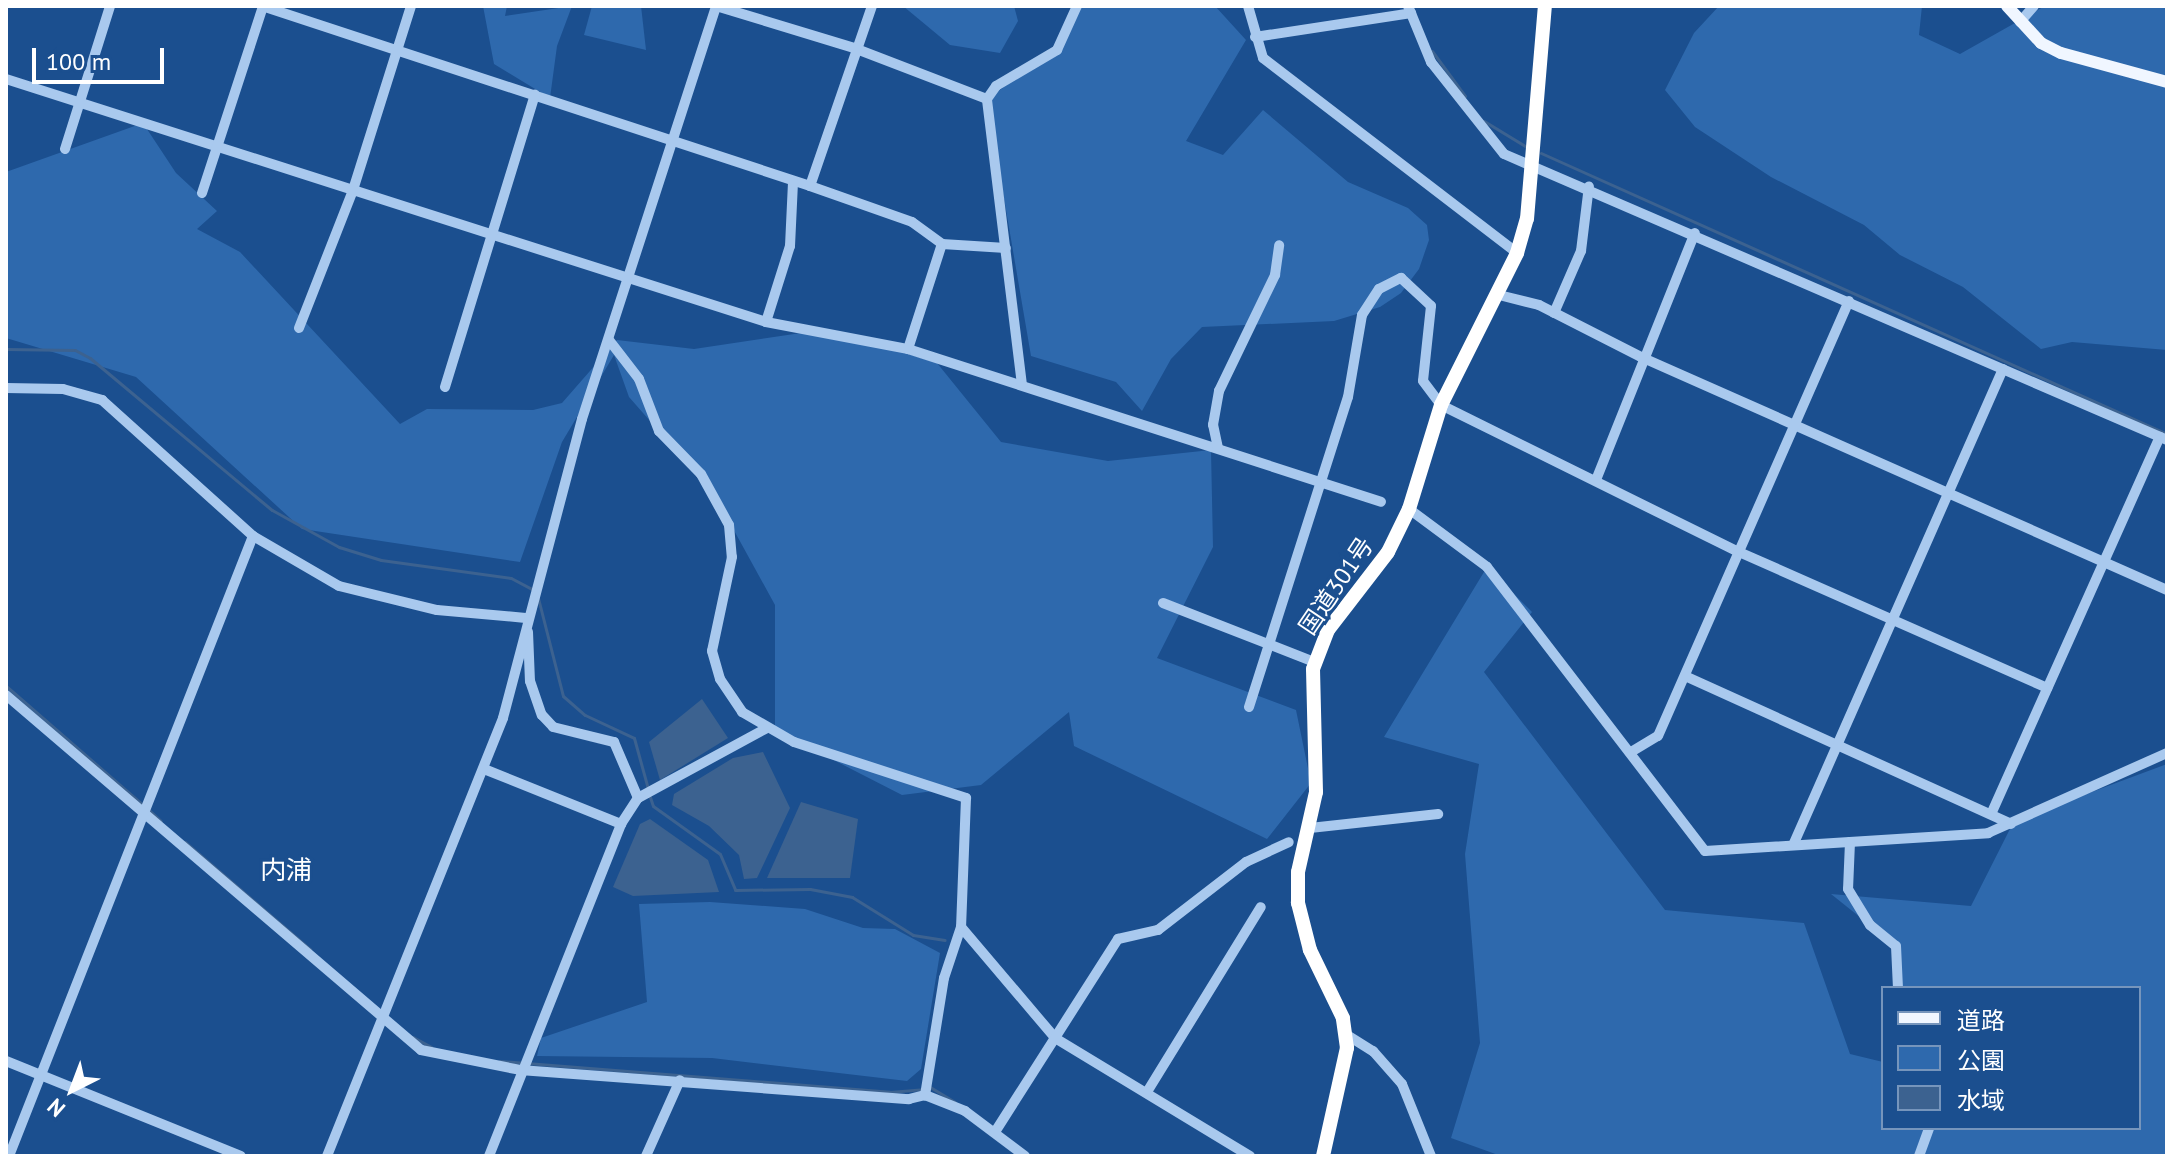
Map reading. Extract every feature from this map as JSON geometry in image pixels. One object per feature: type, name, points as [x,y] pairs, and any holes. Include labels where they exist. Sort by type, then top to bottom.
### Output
[{"type":"highway","name":"国道301号","points":[[1323,1156],[1343,1082],[1347,1035],[1300,918],[1298,872],[1316,792],[1310,692],[1314,662],[1328,630],[1377,572],[1409,509],[1441,405],[1499,295],[1517,253],[1532,166],[1545,6]]},
{"type":"main road","points":[[2007,6],[2020,22],[2061,53],[2167,82]]},
{"type":"street","points":[[65,149],[110,6]]},
{"type":"street","points":[[202,193],[263,6],[395,52],[810,186],[912,222],[942,244],[1006,248]]},
{"type":"street","points":[[299,328],[353,190],[411,6]]},
{"type":"street","points":[[327,1156],[484,769],[516,672],[526,618],[628,277],[716,6],[854,48],[987,99]]},
{"type":"street","points":[[810,186],[854,48],[872,6]]},
{"type":"street","points":[[1022,385],[987,99],[996,86],[1057,50],[1077,6]]},
{"type":"street","points":[[1248,6],[1255,37],[1275,69],[1517,253]]},
{"type":"street","points":[[2020,22],[2034,6]]},
{"type":"street","points":[[1255,37],[1409,10],[1431,62],[1504,154],[1589,186],[2163,439],[2103,562],[1992,812]]},
{"type":"street","points":[[6,79],[766,322],[908,349],[1381,502]]},
{"type":"street","points":[[445,387],[535,95]]},
{"type":"street","points":[[766,322],[790,246],[793,182]]},
{"type":"street","points":[[1554,313],[1581,251],[1589,186]]},
{"type":"street","points":[[1596,480],[1636,393],[1641,357],[1695,233]]},
{"type":"street","points":[[908,349],[942,244]]},
{"type":"street","points":[[1218,448],[1213,425],[1219,391],[1275,275],[1279,245]]},
{"type":"street","points":[[1249,707],[1270,647],[1317,481],[1348,397],[1362,315],[1392,280],[1411,281],[1431,306],[1423,381],[1441,405],[1739,552],[2047,688]]},
{"type":"street","points":[[1499,295],[1554,313],[1641,357],[2167,590]]},
{"type":"street","points":[[1631,752],[1658,736],[1849,301]]},
{"type":"street","points":[[609,340],[639,379],[659,431],[701,474],[729,525],[732,557],[713,664],[742,712],[765,729],[964,795],[970,812],[961,927],[944,978],[925,1095]]},
{"type":"street","points":[[1794,843],[2003,369]]},
{"type":"street","points":[[6,388],[63,389],[102,400],[253,536],[339,586],[367,595],[526,618]]},
{"type":"street","points":[[1409,509],[1487,567],[1705,851],[1794,843],[1955,837],[2011,824],[2167,753]]},
{"type":"street","points":[[9,1156],[253,536]]},
{"type":"street","points":[[1163,603],[1314,662]]},
{"type":"street","points":[[526,618],[530,681],[542,715],[553,727],[614,742],[638,798]]},
{"type":"street","points":[[1685,676],[1992,812],[2011,824]]},
{"type":"street","points":[[6,695],[144,808],[382,1021],[442,1059],[520,1070],[909,1099],[925,1095],[995,1132],[1025,1156]]},
{"type":"street","points":[[489,1156],[520,1070],[621,824],[638,798],[765,729]]},
{"type":"street","points":[[484,769],[621,824]]},
{"type":"street","points":[[1310,828],[1438,814]]},
{"type":"street","points":[[995,1132],[1118,939],[1158,930],[1246,862],[1289,842]]},
{"type":"street","points":[[1850,842],[1848,889],[1870,925],[1896,946],[1898,986]]},
{"type":"street","points":[[1147,1092],[1261,907]]},
{"type":"street","points":[[961,927],[1055,1038],[1250,1156]]},
{"type":"street","points":[[1347,1035],[1373,1051],[1402,1084],[1431,1156]]},
{"type":"street","points":[[6,1061],[241,1156]]},
{"type":"street","points":[[646,1156],[680,1080]]},
{"type":"street","points":[[1919,1156],[1928,1130]]},
{"type":"green space","points":[[483,6],[507,6],[505,16],[572,6],[557,46],[550,98],[494,64]]},
{"type":"green space","points":[[592,6],[641,6],[646,50],[584,35]]},
{"type":"green space","points":[[903,6],[1014,6],[1018,21],[1000,53],[950,45]]},
{"type":"green space","points":[[1077,6],[1215,6],[1246,40],[1186,141],[1223,155],[1263,110],[1348,182],[1408,208],[1427,225],[1429,240],[1419,269],[1401,293],[1380,307],[1334,321],[1202,327],[1171,359],[1142,411],[1116,382],[1031,356],[987,99],[1056,50]]},
{"type":"green space","points":[[1719,6],[1922,6],[1919,35],[1960,54],[2045,6],[2167,6],[2167,350],[2072,342],[2041,349],[1963,287],[1900,255],[1864,225],[1771,177],[1695,127],[1665,90],[1694,33]]},
{"type":"green space","points":[[143,123],[176,173],[217,211],[197,229],[240,252],[400,424],[427,409],[533,410],[562,403],[617,340],[694,349],[828,329],[937,363],[1001,442],[1108,461],[1211,450],[1213,547],[1157,658],[1296,710],[1311,783],[1267,839],[1074,746],[1069,712],[981,785],[902,795],[775,730],[775,605],[714,494],[629,397],[614,355],[562,442],[520,562],[302,529],[136,377],[6,338],[6,172]]},
{"type":"green space","points":[[1487,567],[1532,612],[1484,672],[1665,910],[1804,923],[1850,1054],[1881,1062],[1881,1130],[2141,1130],[2141,986],[1898,986],[1896,946],[1831,894],[1971,906],[2014,821],[2167,764],[2167,1156],[1501,1156],[1451,1138],[1480,1043],[1465,854],[1479,764],[1384,737]]},
{"type":"green space","points":[[710,902],[805,909],[863,928],[895,929],[940,953],[921,1069],[907,1081],[712,1058],[537,1056],[541,1038],[647,1002],[639,904]]},
{"type":"water","points":[[702,699],[728,738],[660,780],[649,742]]},
{"type":"water","points":[[763,752],[790,808],[757,878],[744,879],[739,855],[709,826],[672,805],[674,794],[733,758]]},
{"type":"water","points":[[801,802],[858,819],[850,878],[767,878]]},
{"type":"water","points":[[650,819],[708,860],[719,892],[633,896],[613,887],[640,824]]},
{"type":"waterway","points":[[1432,51],[1465,96]]},
{"type":"waterway","points":[[1484,121],[1525,146]]},
{"type":"waterway","points":[[1541,153],[2167,434]]},
{"type":"waterway","points":[[6,349],[75,350],[90,358],[272,510],[339,547],[381,560],[511,578],[535,591]]},
{"type":"waterway","points":[[538,598],[563,696],[585,715],[634,738],[648,789]]},
{"type":"waterway","points":[[6,686],[143,805]]},
{"type":"waterway","points":[[650,797],[653,806],[720,854],[735,890],[810,889],[852,897],[913,935],[945,940]]},
{"type":"waterway","points":[[149,810],[161,821]]},
{"type":"waterway","points":[[185,842],[310,949]]},
{"type":"waterway","points":[[413,1037],[431,1047]]},
{"type":"waterway","points":[[500,1061],[890,1092],[923,1089]]},
{"type":"waterway","points":[[930,1087],[955,1102]]},
{"type":"district","name":"内浦","points":[[286,870]]}]
